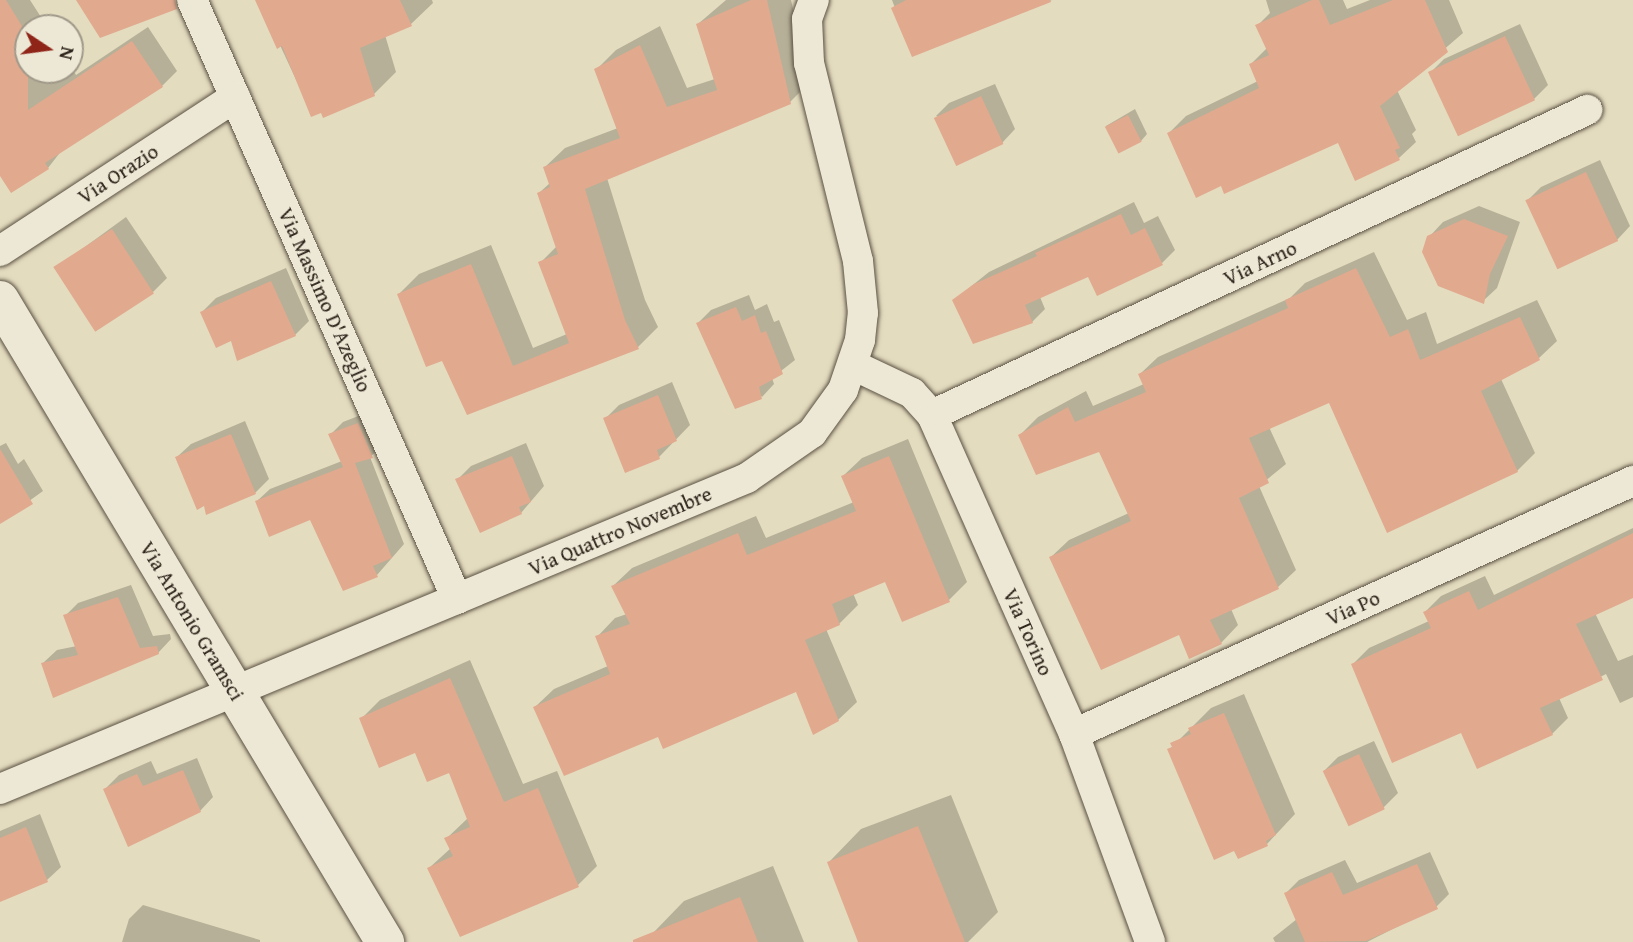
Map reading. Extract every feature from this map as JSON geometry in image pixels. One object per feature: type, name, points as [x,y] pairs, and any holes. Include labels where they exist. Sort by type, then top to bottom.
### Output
[{"type":"street","name":"Via Massimo D'Azeglio","points":[[192,0],[457,599]]},
{"type":"street","name":"Via Quattro Novembre","points":[[0,789],[771,466],[813,433],[829,413],[853,365],[860,340],[862,287],[809,63],[803,6]]},
{"type":"street","name":"Via Orazio","points":[[0,251],[235,97]]},
{"type":"street","name":"Via Arno","points":[[932,415],[1587,110]]},
{"type":"street","name":"Via Antonio Gramsci","points":[[0,300],[385,942]]},
{"type":"street","name":"Via Torino","points":[[853,365],[912,393],[932,415],[1074,734],[1150,942]]},
{"type":"street","name":"Via Po","points":[[1074,734],[1633,481]]},
{"type":"building","points":[[0,0],[6,0],[15,14],[14,84],[28,84],[28,110],[67,84],[84,84],[84,73],[132,41],[163,87],[45,163],[49,169],[11,193],[0,176]]},
{"type":"building","points":[[76,0],[175,0],[177,9],[100,38]]},
{"type":"building","points":[[255,0],[400,0],[412,26],[360,48],[375,96],[323,118],[321,113],[311,117],[282,46],[277,49]]},
{"type":"building","points":[[751,0],[767,0],[791,104],[585,189],[625,320],[639,349],[467,415],[442,361],[426,367],[397,294],[471,264],[513,366],[569,343],[538,262],[558,254],[537,193],[550,187],[543,167],[620,138],[594,69],[640,45],[667,107],[717,90],[696,24]]},
{"type":"building","points":[[906,0],[1051,2],[912,57],[891,8]]},
{"type":"building","points":[[1312,0],[1319,0],[1330,25],[1393,0],[1425,0],[1448,52],[1380,106],[1400,148],[1395,150],[1400,160],[1355,181],[1338,143],[1224,194],[1221,186],[1196,198],[1167,133],[1259,88],[1249,64],[1269,55],[1255,25]]},
{"type":"building","points":[[1505,36],[1535,100],[1458,136],[1428,72]]},
{"type":"building","points":[[981,96],[1003,144],[956,166],[934,118]]},
{"type":"building","points":[[1128,115],[1142,142],[1118,154],[1105,127]]},
{"type":"building","points":[[1586,172],[1618,241],[1557,269],[1525,200]]},
{"type":"building","points":[[1121,214],[1131,235],[1145,228],[1163,265],[1097,296],[1088,277],[1025,305],[1033,323],[973,344],[952,300],[974,284]]},
{"type":"building","points":[[1464,219],[1508,236],[1490,274],[1484,304],[1438,286],[1422,252],[1427,236]]},
{"type":"building","points":[[112,229],[154,294],[95,332],[53,267]]},
{"type":"building","points":[[1356,268],[1390,337],[1408,329],[1420,360],[1520,317],[1540,360],[1481,391],[1518,472],[1387,533],[1329,403],[1249,438],[1269,483],[1239,498],[1279,589],[1210,620],[1222,644],[1189,659],[1179,635],[1101,670],[1049,557],[1131,521],[1099,452],[1036,475],[1018,435],[1068,407],[1075,422],[1146,392],[1138,374],[1288,308],[1285,300]]},
{"type":"building","points":[[271,281],[296,336],[237,361],[231,341],[216,348],[200,312]]},
{"type":"building","points":[[736,307],[742,321],[755,315],[761,333],[766,331],[783,374],[759,387],[762,399],[735,409],[696,323]]},
{"type":"building","points":[[658,395],[677,441],[657,450],[660,459],[625,473],[603,418]]},
{"type":"building","points":[[358,423],[373,458],[355,463],[392,558],[373,566],[378,577],[343,591],[310,520],[269,537],[255,501],[343,467],[328,434]]},
{"type":"building","points":[[231,434],[256,494],[206,515],[204,506],[197,510],[175,457]]},
{"type":"building","points":[[0,449],[33,504],[0,524]]},
{"type":"building","points":[[512,456],[531,502],[519,507],[522,514],[480,533],[455,479]]},
{"type":"building","points":[[889,456],[950,602],[902,622],[885,582],[832,604],[840,625],[805,640],[839,721],[813,735],[796,692],[663,749],[658,737],[564,776],[533,707],[610,674],[595,636],[630,624],[611,586],[738,533],[747,555],[856,511],[841,476]]},
{"type":"building","points":[[1633,533],[1633,598],[1576,624],[1603,680],[1540,708],[1553,735],[1477,769],[1461,733],[1392,763],[1351,664],[1431,628],[1423,612],[1469,591],[1478,610]]},
{"type":"building","points":[[118,597],[140,648],[157,646],[159,654],[53,698],[41,663],[78,655],[63,615]]},
{"type":"building","points":[[450,678],[504,802],[538,788],[579,887],[460,937],[427,868],[453,856],[444,838],[470,827],[449,773],[427,782],[415,753],[379,768],[359,718]]},
{"type":"building","points":[[1224,713],[1276,835],[1266,841],[1268,846],[1238,859],[1234,851],[1214,860],[1167,749],[1172,747],[1170,743],[1191,734],[1188,728]]},
{"type":"building","points":[[1359,754],[1385,809],[1349,826],[1323,771]]},
{"type":"building","points":[[183,770],[201,812],[128,847],[103,789],[137,774],[143,786]]},
{"type":"building","points":[[918,826],[965,942],[858,942],[827,862]]},
{"type":"building","points":[[26,827],[48,882],[0,902],[0,838]]},
{"type":"building","points":[[1417,864],[1438,909],[1366,941],[1305,942],[1284,893],[1332,872],[1343,895]]},
{"type":"building","points":[[740,897],[758,942],[633,942],[633,940]]}]
